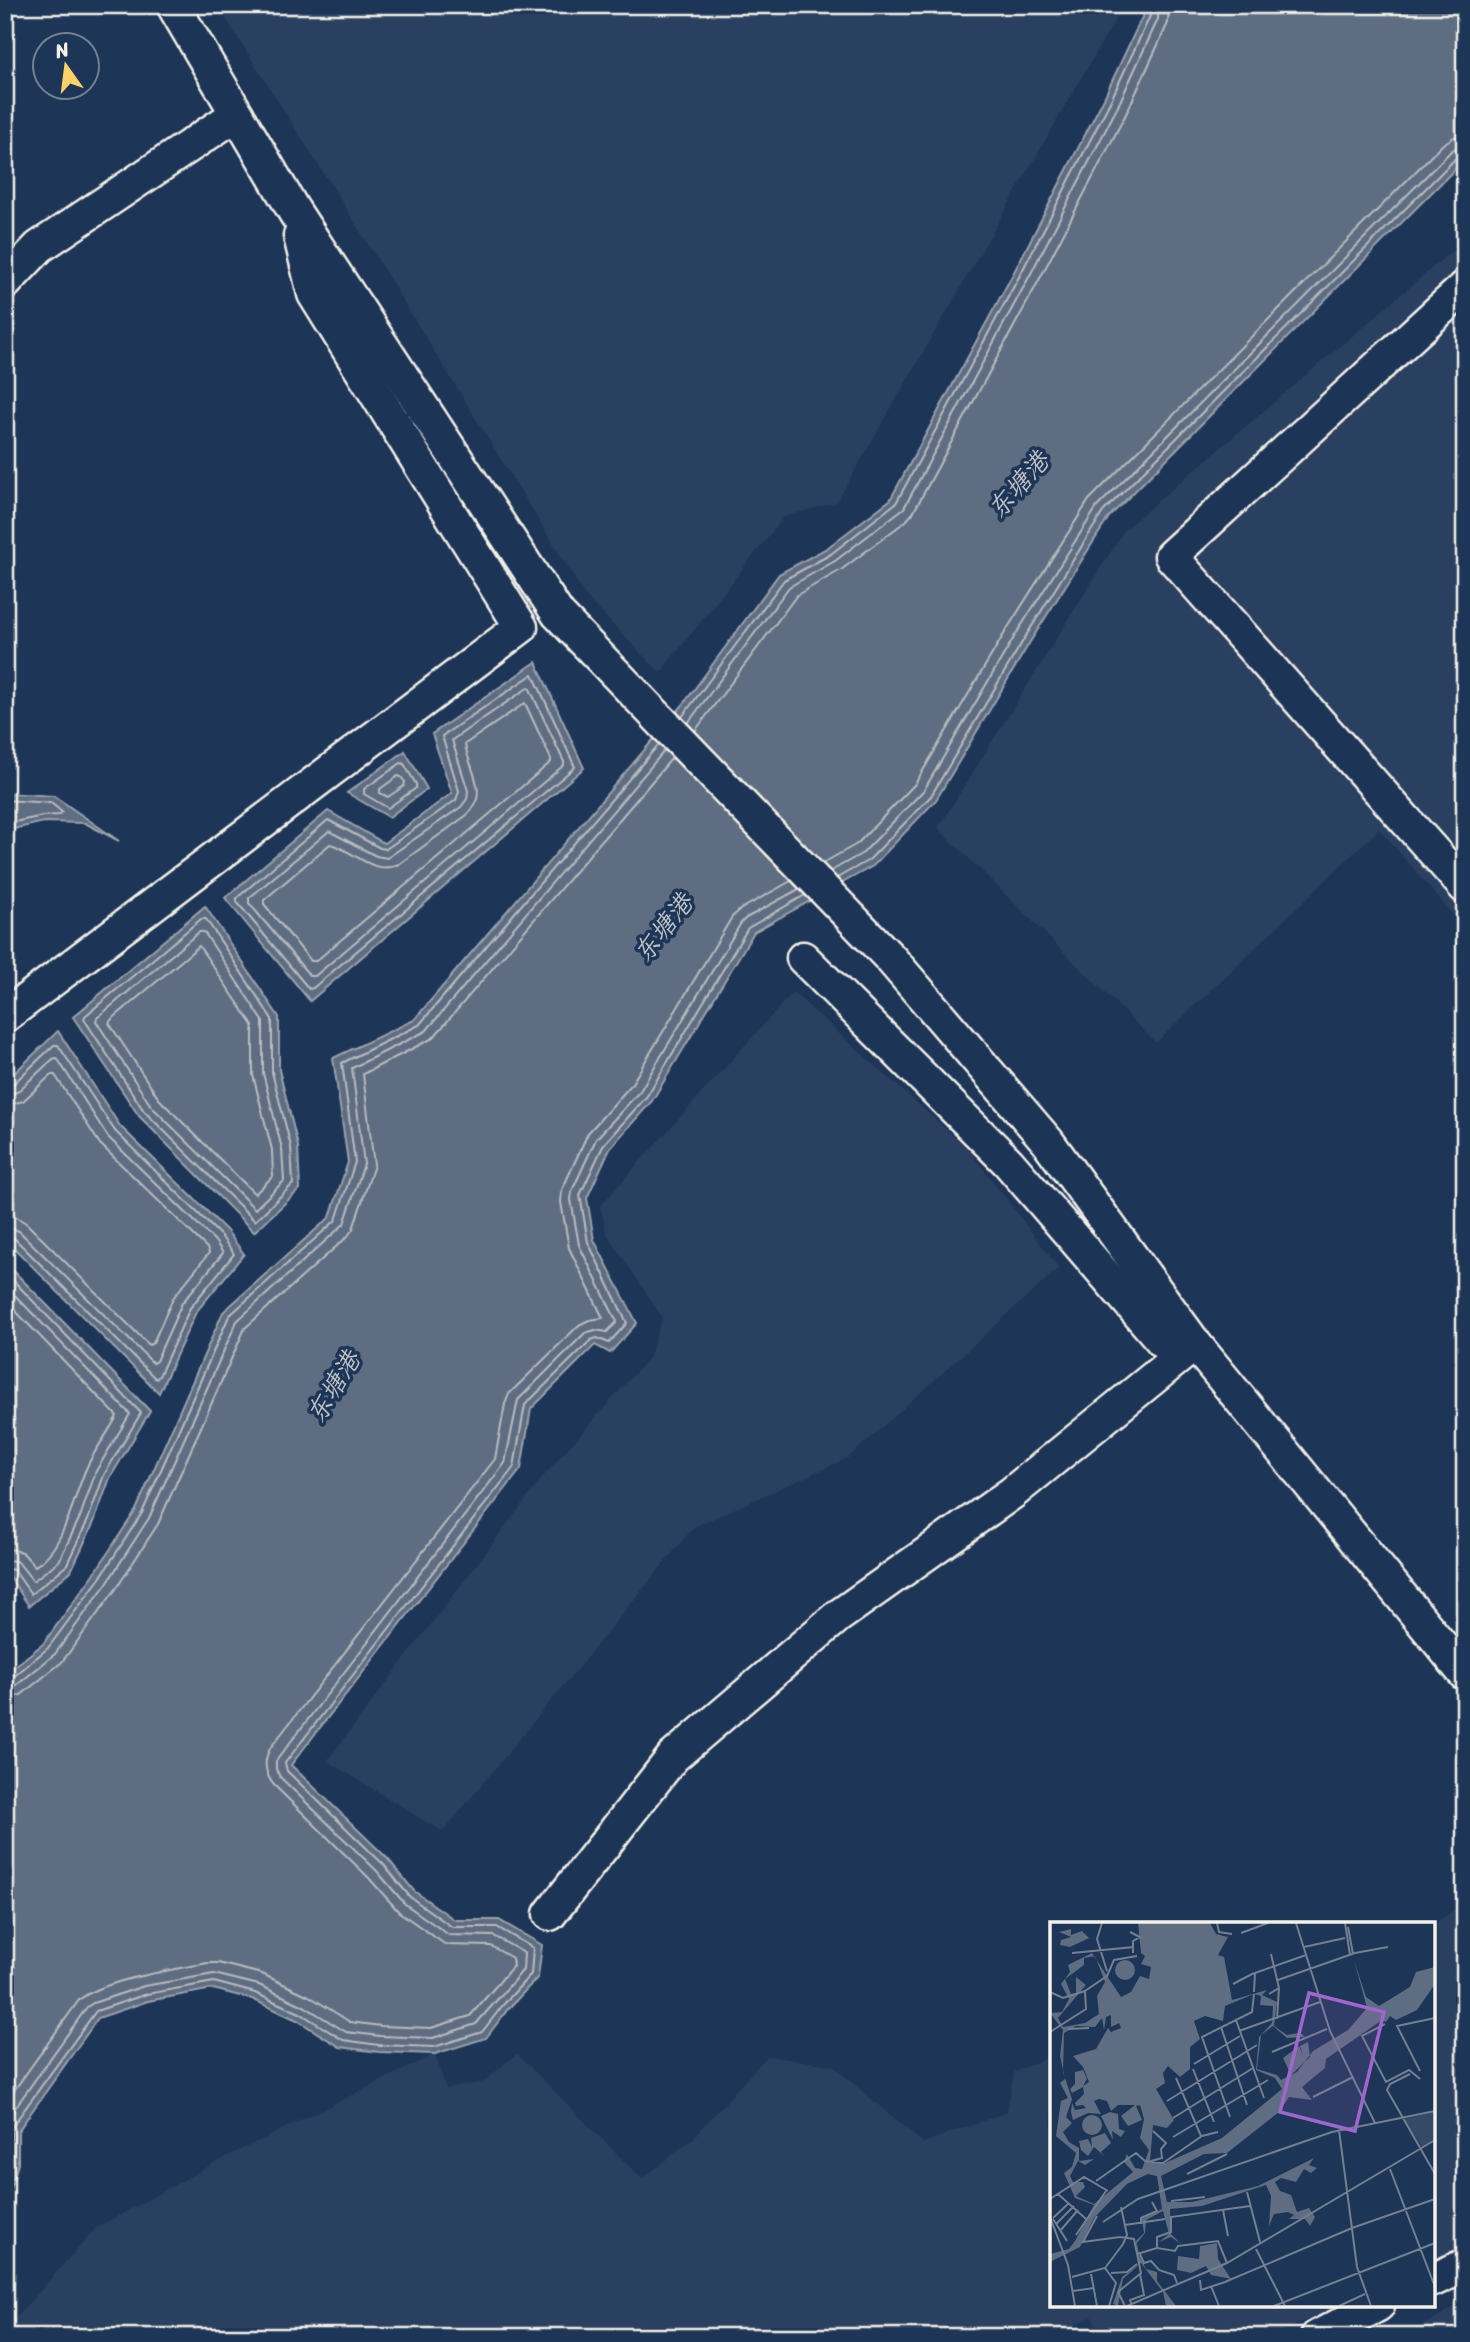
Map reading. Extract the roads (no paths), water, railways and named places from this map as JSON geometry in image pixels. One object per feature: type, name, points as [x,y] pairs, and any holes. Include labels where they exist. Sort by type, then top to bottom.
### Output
[{"type":"street","points":[[173,5],[293,211],[558,614],[891,959],[1048,1142],[1186,1351]]},
{"type":"street","points":[[5,283],[39,247],[237,114]]},
{"type":"street","points":[[5,1016],[521,627],[314,294],[293,211]]},
{"type":"street","points":[[1465,287],[1171,556],[1465,887]]},
{"type":"street","points":[[803,958],[1009,1162],[1186,1351],[1465,1674]]},
{"type":"street","points":[[550,1914],[673,1757],[837,1617],[1012,1493],[1186,1351]]},
{"type":"street","points":[[1435,2279],[1465,2265]]},
{"type":"street","points":[[1317,2337],[1374,2307]]},
{"type":"water","name":"东塘港","points":[[1141,5],[1465,5],[1465,159],[1109,517],[1030,642],[936,800],[873,866],[754,932],[652,1101],[610,1148],[587,1198],[594,1240],[637,1323],[610,1353],[595,1345],[531,1409],[521,1469],[291,1765],[388,1859],[414,1891],[455,1920],[499,1920],[542,1945],[538,1977],[486,2038],[435,2054],[379,2052],[340,2047],[297,2020],[252,1999],[213,1989],[148,2001],[98,2018],[18,2131],[18,2164],[5,2205],[5,1674],[43,1644],[136,1510],[223,1312],[330,1217],[348,1162],[333,1058],[414,1020],[682,706],[779,574],[827,548],[890,500],[1014,272],[1104,98],[1144,13]]},
{"type":"water","points":[[536,662],[584,768],[310,1001],[225,898],[328,811],[384,843],[452,793],[432,734]]},
{"type":"water","points":[[405,751],[427,789],[389,817],[347,793]]},
{"type":"water","points":[[5,793],[54,796],[119,841],[85,823],[44,822],[5,831]]},
{"type":"water","points":[[205,906],[279,1017],[279,1070],[298,1146],[300,1189],[254,1232],[139,1116],[73,1017]]},
{"type":"water","points":[[58,1031],[120,1126],[227,1231],[244,1254],[196,1312],[159,1393],[5,1239],[5,1082]]},
{"type":"water","points":[[5,1262],[150,1411],[110,1478],[94,1522],[71,1571],[29,1606],[5,1570]]}]
